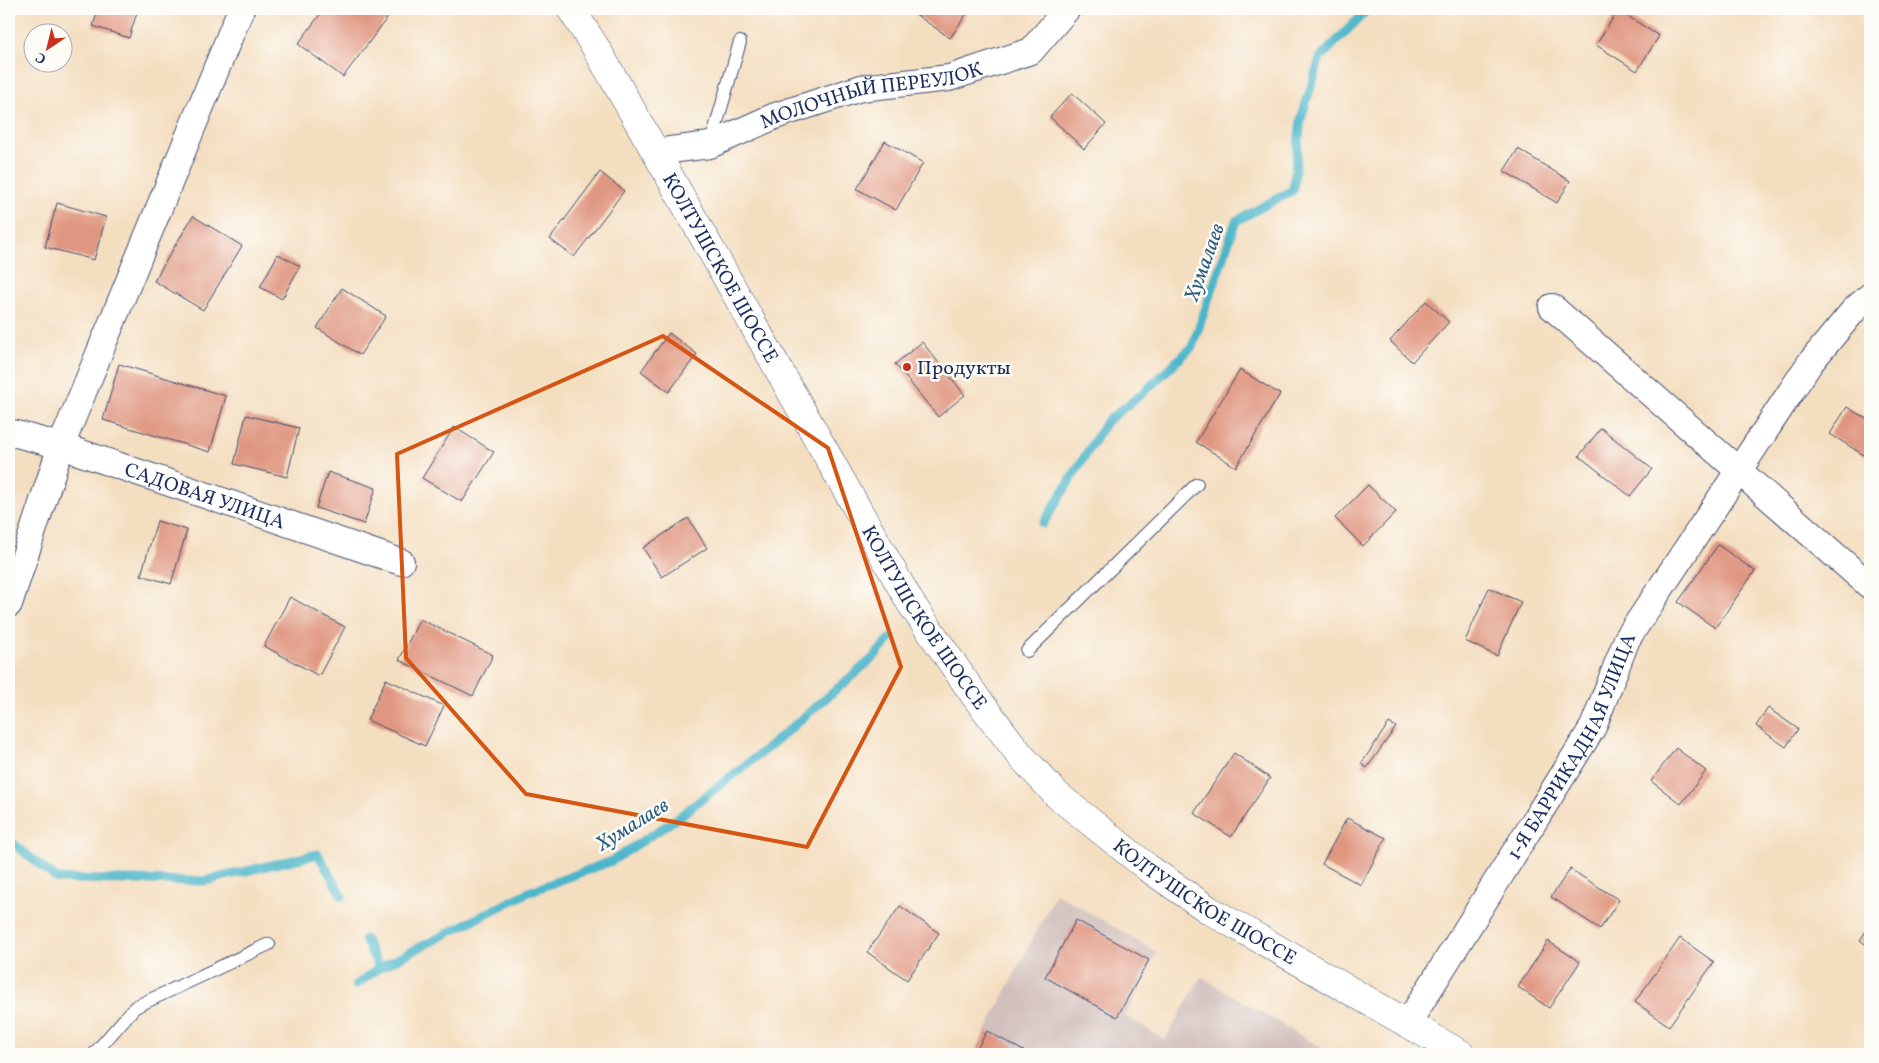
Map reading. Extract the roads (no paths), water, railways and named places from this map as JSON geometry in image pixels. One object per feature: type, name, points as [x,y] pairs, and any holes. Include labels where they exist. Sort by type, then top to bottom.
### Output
[{"type":"main road","name":"КОЛТУШСКОЕ ШОССЕ","points":[[571,9],[596,48],[659,158],[910,602],[975,696],[1021,756],[1057,795],[1148,868],[1210,910],[1461,1054]]},
{"type":"street","points":[[9,604],[60,446],[241,9]]},
{"type":"street","name":"МОЛОЧНЫЙ ПЕРЕУЛОК","points":[[659,158],[670,150],[710,145],[775,116],[861,88],[950,78],[1030,51],[1067,9]]},
{"type":"street","name":"1-Я БАРРИКАДНАЯ УЛИЦА","points":[[1408,1023],[1593,727],[1626,639],[1810,363],[1854,310],[1870,296]]},
{"type":"street","points":[[1552,307],[1870,586]]},
{"type":"street","name":"САДОВАЯ УЛИЦА","points":[[9,432],[60,446],[401,562]]},
{"type":"lane","points":[[710,145],[740,42]]},
{"type":"lane","points":[[1027,651],[1197,484]]},
{"type":"lane","points":[[94,1054],[135,1007],[269,944]]},
{"type":"waterway","name":"Хумалаев","points":[[1043,524],[1106,422],[1143,393],[1192,347],[1236,221],[1293,190],[1301,119],[1320,58],[1368,9]]},
{"type":"waterway","name":"Хумалаев","points":[[356,985],[379,968],[531,891],[612,861],[679,817],[771,745],[872,659],[891,638]]},
{"type":"waterway","points":[[9,840],[57,879],[204,881],[318,854],[342,896]]},
{"type":"waterway","points":[[365,939],[379,968]]},
{"type":"place","name":"Продукты","points":[[907,367]]}]
